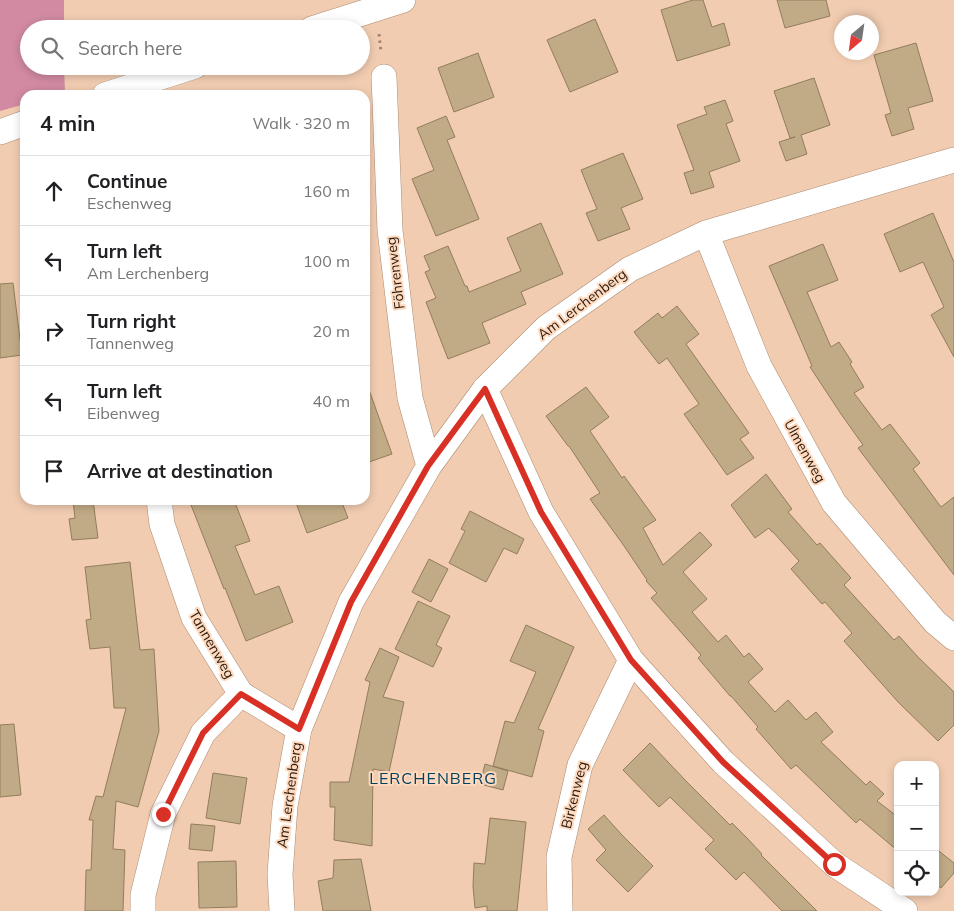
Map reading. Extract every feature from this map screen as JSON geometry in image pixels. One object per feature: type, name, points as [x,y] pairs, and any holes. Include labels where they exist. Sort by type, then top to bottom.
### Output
[{"type":"street","points":[[340,20],[403,0]]},
{"type":"street","points":[[124,90],[168,75]]},
{"type":"street","name":"Föhrenweg","points":[[384,77],[390,230],[410,398],[428,466]]},
{"type":"street","points":[[0,132],[20,125]]},
{"type":"street","name":"Am Lerchenberg","points":[[282,911],[280,874],[285,806],[299,729],[351,602],[428,466],[485,389],[546,328],[630,269],[706,233],[954,160]]},
{"type":"street","name":"Ulmenweg","points":[[706,233],[759,366],[834,503],[935,622],[954,638]]},
{"type":"street","points":[[485,389],[541,512],[631,660],[723,762],[834,864],[905,911]]},
{"type":"street","name":"Tannenweg","points":[[160,505],[162,524],[194,618],[241,694],[299,729]]},
{"type":"street","name":"Birkenweg","points":[[560,911],[560,856],[580,765],[631,660]]},
{"type":"street","points":[[143,911],[143,895],[163,814],[203,733],[241,694]]},
{"type":"path","points":[[377,8],[384,77]]},
{"type":"shaded area","points":[[0,0],[64,0],[64,20],[20,20],[20,75],[64,75],[65,90],[20,90],[20,105],[0,111]]},
{"type":"building","points":[[693,0],[703,0],[712,27],[724,23],[730,45],[677,61],[661,10]]},
{"type":"building","points":[[777,0],[826,0],[830,16],[785,28]]},
{"type":"building","points":[[595,19],[618,72],[570,92],[547,40]]},
{"type":"building","points":[[916,43],[933,101],[908,108],[914,129],[892,136],[885,115],[891,113],[875,60],[879,60],[879,54]]},
{"type":"building","points":[[478,53],[494,97],[454,112],[438,68]]},
{"type":"building","points":[[814,78],[830,125],[801,135],[807,154],[786,161],[779,142],[795,137],[790,138],[774,91]]},
{"type":"building","points":[[725,100],[733,121],[726,124],[740,161],[709,172],[714,187],[691,194],[684,173],[694,170],[677,125],[707,114],[704,107]]},
{"type":"building","points":[[446,116],[455,137],[447,140],[479,219],[436,236],[412,179],[434,170],[417,128]]},
{"type":"building","points":[[623,153],[643,199],[621,208],[630,229],[598,241],[586,213],[597,209],[581,170]]},
{"type":"building","points":[[933,213],[954,262],[954,357],[931,315],[944,307],[923,262],[900,272],[884,234]]},
{"type":"building","points":[[541,223],[563,274],[521,292],[526,304],[482,323],[490,343],[448,359],[426,302],[436,298],[425,272],[430,270],[424,256],[448,246],[469,292],[521,271],[507,238]]},
{"type":"building","points":[[823,244],[838,280],[807,292],[831,347],[839,342],[852,362],[850,364],[864,387],[854,393],[882,430],[890,424],[920,463],[913,469],[941,507],[954,497],[954,575],[858,448],[863,445],[810,367],[812,366],[769,266]]},
{"type":"building","points":[[13,283],[20,339],[20,355],[0,358],[0,284]]},
{"type":"building","points":[[677,306],[699,334],[686,344],[749,433],[740,439],[754,458],[727,475],[684,414],[699,404],[667,358],[659,364],[634,332],[658,313],[662,318]]},
{"type":"building","points":[[586,387],[609,417],[590,431],[622,478],[624,476],[656,520],[643,528],[663,565],[700,532],[712,545],[683,572],[707,599],[692,612],[718,642],[726,635],[744,657],[749,653],[763,669],[748,682],[775,712],[788,700],[806,720],[816,712],[833,732],[821,742],[866,785],[870,781],[884,794],[877,801],[894,814],[894,848],[860,819],[856,823],[796,765],[791,769],[756,729],[758,727],[698,658],[701,655],[651,598],[657,593],[646,581],[622,543],[590,499],[600,493],[569,446],[546,416]]},
{"type":"building","points":[[370,393],[392,454],[370,462]]},
{"type":"building","points":[[766,474],[792,509],[788,512],[817,545],[820,543],[851,578],[844,585],[894,640],[899,636],[954,692],[954,725],[938,741],[898,702],[844,641],[852,633],[825,602],[822,604],[791,569],[799,561],[769,528],[755,538],[731,505]]},
{"type":"building","points":[[74,505],[94,505],[98,538],[72,540],[69,519],[75,518]]},
{"type":"building","points":[[191,505],[236,505],[250,541],[235,546],[255,595],[279,586],[293,622],[246,641]]},
{"type":"building","points":[[297,505],[343,505],[348,518],[307,533]]},
{"type":"building","points":[[470,511],[524,539],[517,554],[504,548],[486,582],[449,563],[465,531],[461,529]]},
{"type":"building","points":[[429,559],[448,569],[431,602],[412,592]]},
{"type":"building","points":[[130,562],[140,650],[154,649],[159,731],[138,807],[116,801],[113,849],[125,850],[123,911],[85,911],[86,870],[91,870],[93,820],[89,820],[96,796],[103,797],[126,708],[114,708],[110,647],[90,649],[86,620],[91,619],[85,567]]},
{"type":"building","points":[[418,601],[450,616],[436,645],[442,648],[433,667],[395,649]]},
{"type":"building","points":[[526,625],[574,647],[538,729],[544,731],[532,777],[493,766],[505,721],[514,723],[536,672],[510,661]]},
{"type":"building","points":[[380,648],[399,657],[383,697],[404,702],[389,772],[373,769],[372,846],[334,840],[335,807],[330,807],[330,782],[349,782],[370,682],[365,680]]},
{"type":"building","points":[[14,724],[21,795],[0,797],[0,725]]},
{"type":"building","points":[[650,743],[730,825],[732,823],[747,838],[761,855],[817,911],[782,911],[744,872],[736,880],[705,849],[714,840],[670,797],[659,807],[623,770]]},
{"type":"building","points":[[485,764],[508,771],[503,790],[480,784]]},
{"type":"building","points":[[213,773],[247,778],[240,824],[206,818]]},
{"type":"building","points":[[604,815],[653,866],[628,892],[596,860],[606,850],[588,829]]},
{"type":"building","points":[[490,818],[526,822],[517,911],[487,911],[487,906],[475,908],[473,886],[474,863],[485,864]]},
{"type":"building","points":[[191,824],[215,826],[212,851],[189,849]]},
{"type":"building","points":[[939,851],[954,863],[954,873],[941,888],[939,886]]},
{"type":"building","points":[[361,859],[371,911],[323,911],[318,881],[333,878],[334,860]]},
{"type":"building","points":[[236,861],[237,907],[199,908],[198,862]]},
{"type":"district","name":"LERCHENBERG","points":[[433,778]]},
{"type":"route","points":[[163,814],[203,733],[241,694],[299,729],[351,602],[428,466],[485,389],[541,512],[631,660],[723,762],[834,864]]}]
